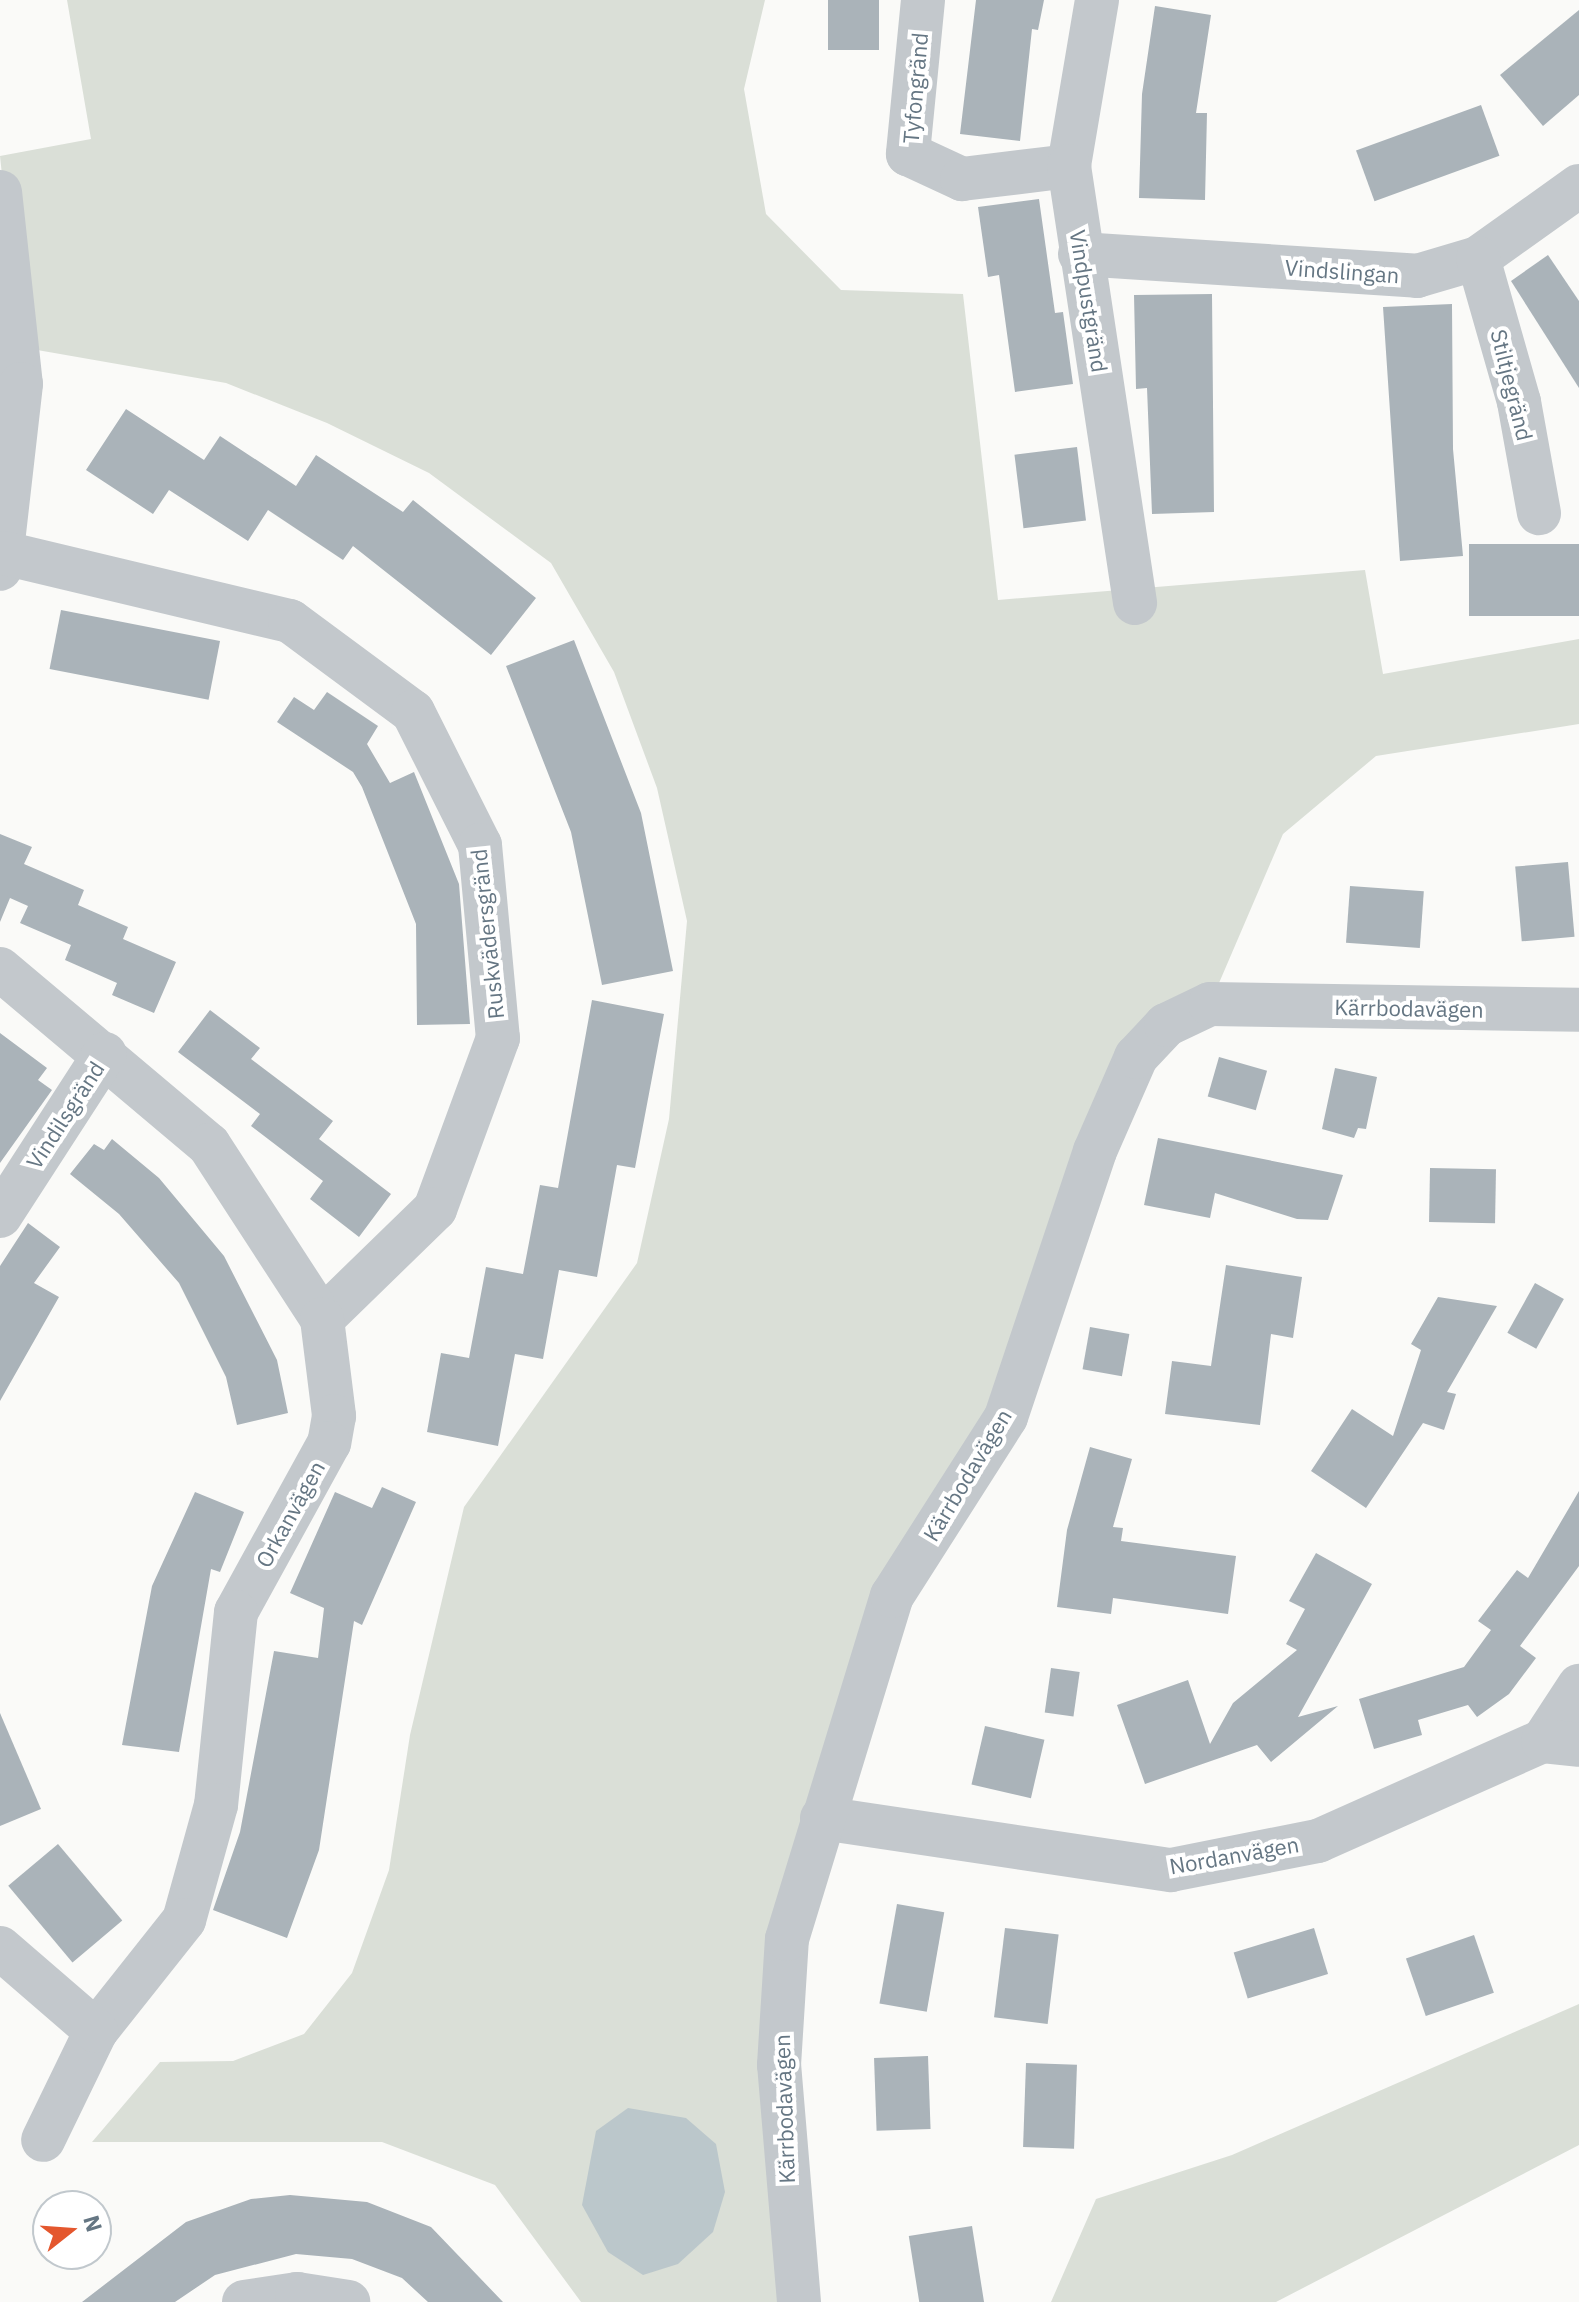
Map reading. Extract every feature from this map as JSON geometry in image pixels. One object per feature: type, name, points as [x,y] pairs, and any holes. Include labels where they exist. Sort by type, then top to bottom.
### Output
[{"type":"street","name":"Tyfongränd","points":[[923,0],[908,154],[962,179],[1069,166]]},
{"type":"street","name":"Vindpustgränd","points":[[1097,0],[1069,166],[1135,603]]},
{"type":"street","points":[[0,192],[21,384],[2,561]]},
{"type":"street","name":"Vindslingan","points":[[1080,254],[1417,276],[1478,258],[1573,205]]},
{"type":"street","name":"Stiltjegränd","points":[[1478,258],[1519,402],[1539,513]]},
{"type":"street","name":"Ruskvädersgränd","points":[[2,561],[290,621],[413,712],[480,845],[498,1038],[435,1209],[322,1319]]},
{"type":"street","name":"Orkanvägen","points":[[0,969],[105,1054],[209,1145],[322,1319],[334,1416],[329,1443],[236,1612],[216,1805],[184,1920],[96,2031],[43,2140]]},
{"type":"street","name":"Kärrbodavägen","points":[[799,2302],[779,2065],[787,1939],[892,1596],[1006,1417],[1095,1151],[1136,1057],[1166,1025],[1210,1004],[1579,1010]]},
{"type":"street","name":"Vindilsgränd","points":[[0,1216],[105,1054]]},
{"type":"street","points":[[1561,1743],[1579,1686]]},
{"type":"street","name":"Nordanvägen","points":[[822,1818],[1171,1870],[1318,1841],[1561,1743]]},
{"type":"street","points":[[0,1948],[96,2031]]},
{"type":"street","points":[[244,2302],[297,2294],[348,2302]]},
{"type":"shaded area","points":[[67,0],[765,0],[744,89],[766,214],[841,290],[963,294],[998,600],[1365,570],[1383,674],[1579,639],[1579,724],[1376,756],[1283,834],[1210,1004],[1166,1025],[1048,1294],[892,1596],[787,1939],[799,2302],[581,2302],[495,2185],[382,2142],[92,2142],[160,2062],[233,2061],[304,2034],[352,1973],[389,1870],[410,1735],[464,1507],[637,1263],[669,1119],[687,921],[657,788],[614,672],[551,563],[429,473],[327,423],[226,383],[20,347],[0,156],[91,139]]},
{"type":"shaded area","points":[[1579,2004],[1579,2145],[1276,2302],[1051,2302],[1096,2199],[1232,2155]]},
{"type":"shaded area","points":[[628,2108],[686,2118],[716,2144],[725,2192],[713,2232],[678,2264],[643,2275],[608,2252],[582,2205],[596,2131]]},
{"type":"building","points":[[828,0],[879,0],[879,50],[828,50]]},
{"type":"building","points":[[976,0],[1044,0],[1038,30],[1032,29],[1020,141],[960,134]]},
{"type":"building","points":[[1155,6],[1211,15],[1196,113],[1207,113],[1205,200],[1139,198],[1142,94]]},
{"type":"building","points":[[1579,10],[1579,95],[1543,126],[1500,75]]},
{"type":"building","points":[[1481,105],[1499,156],[1374,201],[1356,150]]},
{"type":"building","points":[[1039,199],[1055,313],[1063,312],[1073,384],[1015,392],[999,275],[988,277],[978,207]]},
{"type":"building","points":[[1548,255],[1579,301],[1579,388],[1511,281]]},
{"type":"building","points":[[1212,294],[1214,512],[1152,514],[1147,388],[1136,389],[1134,295]]},
{"type":"building","points":[[1452,304],[1453,449],[1463,556],[1400,561],[1383,307]]},
{"type":"building","points":[[126,409],[204,460],[220,436],[296,486],[316,455],[403,512],[413,500],[536,598],[491,655],[353,546],[343,560],[268,510],[248,541],[169,490],[153,514],[86,470]]},
{"type":"building","points":[[1077,447],[1086,520],[1023,528],[1014,455]]},
{"type":"building","points":[[1469,544],[1579,544],[1579,616],[1469,616]]},
{"type":"building","points":[[61,610],[220,641],[209,700],[50,669]]},
{"type":"building","points":[[574,640],[641,813],[673,971],[602,985],[571,832],[506,666]]},
{"type":"building","points":[[327,692],[378,726],[367,744],[390,783],[414,772],[459,884],[470,1024],[417,1025],[416,924],[362,787],[353,772],[277,722],[294,697],[314,710]]},
{"type":"building","points":[[0,834],[32,847],[24,864],[84,890],[78,905],[128,927],[123,939],[176,962],[154,1013],[112,995],[117,983],[65,960],[71,945],[20,923],[28,906],[10,898],[0,922]]},
{"type":"building","points":[[1568,862],[1575,937],[1522,941],[1515,867]]},
{"type":"building","points":[[1350,886],[1424,891],[1420,948],[1346,943]]},
{"type":"building","points":[[592,1000],[664,1014],[635,1168],[617,1165],[597,1277],[559,1270],[543,1359],[515,1354],[498,1446],[427,1432],[441,1353],[469,1358],[486,1267],[523,1274],[540,1185],[558,1188]]},
{"type":"building","points":[[210,1010],[260,1048],[251,1059],[333,1121],[319,1139],[391,1194],[359,1237],[310,1199],[323,1181],[251,1126],[260,1114],[178,1052]]},
{"type":"building","points":[[0,1033],[47,1068],[38,1080],[52,1090],[0,1163]]},
{"type":"building","points":[[1219,1057],[1267,1071],[1256,1110],[1208,1096]]},
{"type":"building","points":[[1335,1068],[1377,1077],[1366,1129],[1358,1128],[1354,1138],[1322,1129]]},
{"type":"building","points":[[1158,1138],[1343,1175],[1328,1220],[1297,1219],[1215,1193],[1210,1218],[1144,1205]]},
{"type":"building","points":[[112,1139],[159,1178],[224,1256],[277,1360],[288,1413],[237,1425],[226,1377],[179,1283],[119,1214],[70,1174],[94,1144],[104,1150]]},
{"type":"building","points":[[1430,1168],[1496,1169],[1495,1223],[1429,1222]]},
{"type":"building","points":[[28,1223],[60,1247],[34,1283],[59,1297],[0,1401],[0,1266]]},
{"type":"building","points":[[1226,1265],[1302,1277],[1293,1338],[1271,1334],[1260,1425],[1165,1414],[1172,1361],[1211,1366]]},
{"type":"building","points":[[1535,1283],[1564,1299],[1536,1349],[1507,1333]]},
{"type":"building","points":[[1438,1297],[1497,1306],[1447,1392],[1456,1394],[1444,1430],[1423,1423],[1366,1508],[1311,1471],[1352,1409],[1393,1436],[1421,1350],[1411,1344]]},
{"type":"building","points":[[1090,1327],[1129,1334],[1122,1376],[1083,1369]]},
{"type":"building","points":[[1090,1447],[1132,1459],[1113,1527],[1123,1528],[1121,1541],[1236,1556],[1228,1614],[1113,1598],[1111,1614],[1057,1607],[1067,1530]]},
{"type":"building","points":[[382,1487],[416,1502],[362,1625],[354,1621],[319,1850],[287,1938],[213,1910],[240,1832],[274,1651],[318,1658],[324,1608],[290,1593],[335,1492],[372,1508]]},
{"type":"building","points":[[1579,1491],[1579,1566],[1520,1646],[1536,1658],[1509,1694],[1477,1717],[1468,1705],[1418,1720],[1422,1735],[1374,1749],[1359,1699],[1464,1667],[1491,1630],[1478,1621],[1517,1570],[1528,1578]]},
{"type":"building","points":[[195,1492],[244,1512],[220,1572],[211,1569],[179,1752],[122,1745],[152,1586]]},
{"type":"building","points":[[1316,1553],[1372,1584],[1298,1717],[1338,1706],[1271,1762],[1257,1745],[1145,1784],[1117,1705],[1188,1680],[1210,1744],[1233,1703],[1297,1650],[1286,1644],[1305,1609],[1289,1601]]},
{"type":"building","points":[[1051,1668],[1080,1672],[1073,1717],[1045,1713]]},
{"type":"building","points":[[0,1713],[41,1809],[0,1826]]},
{"type":"building","points":[[985,1726],[1044,1740],[1031,1798],[972,1784]]},
{"type":"building","points":[[58,1844],[122,1921],[72,1962],[8,1886]]},
{"type":"building","points":[[897,1904],[944,1912],[927,2012],[879,2003]]},
{"type":"building","points":[[1005,1928],[1059,1935],[1048,2024],[994,2017]]},
{"type":"building","points":[[1314,1928],[1328,1974],[1248,1998],[1234,1953]]},
{"type":"building","points":[[1474,1935],[1494,1993],[1426,2016],[1406,1958]]},
{"type":"building","points":[[928,2056],[931,2129],[877,2131],[874,2058]]},
{"type":"building","points":[[1026,2063],[1077,2065],[1074,2149],[1023,2147]]},
{"type":"building","points":[[290,2195],[367,2202],[431,2227],[503,2302],[428,2302],[402,2278],[352,2259],[296,2254],[215,2275],[175,2302],[82,2302],[186,2222],[251,2199]]},
{"type":"building","points":[[972,2226],[984,2302],[919,2302],[909,2236]]}]
